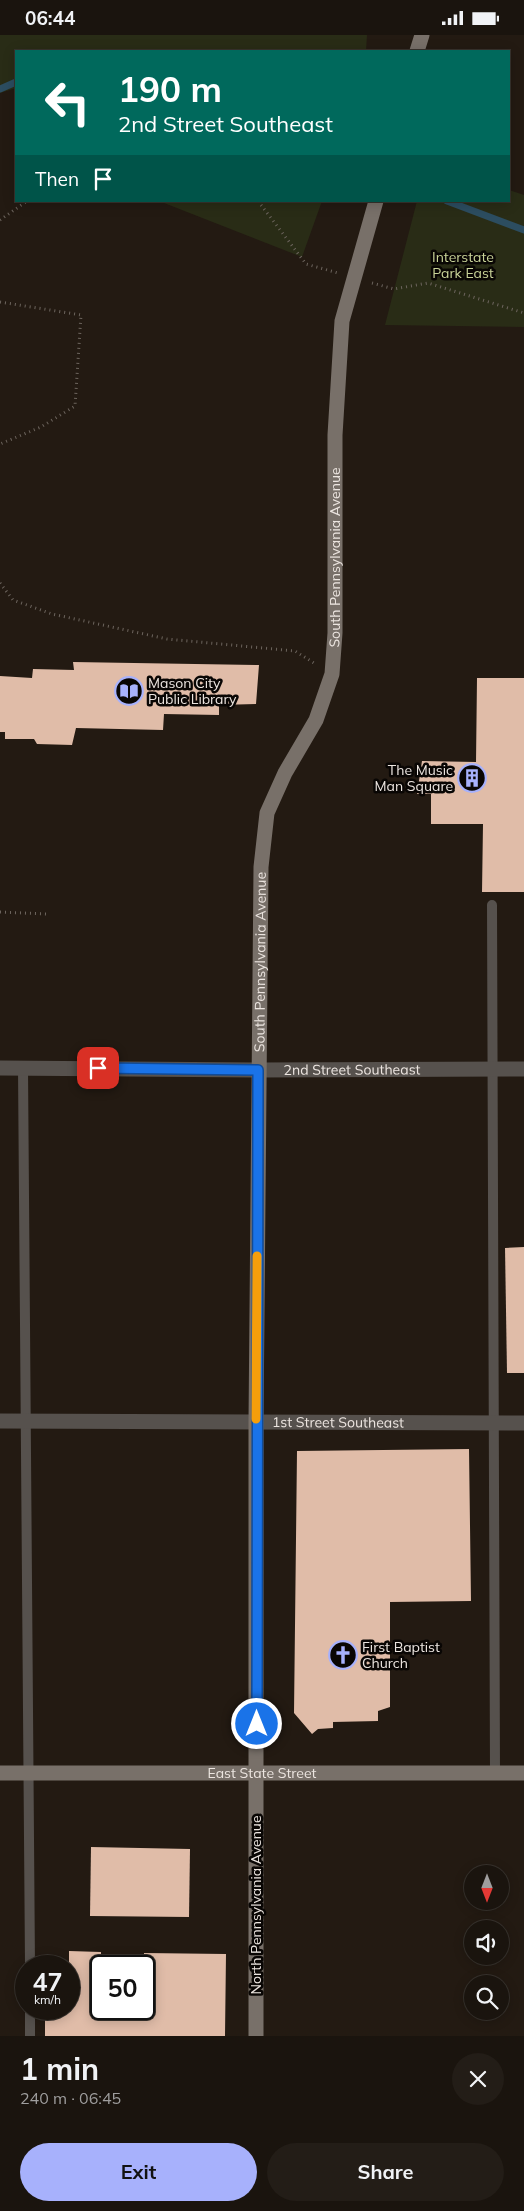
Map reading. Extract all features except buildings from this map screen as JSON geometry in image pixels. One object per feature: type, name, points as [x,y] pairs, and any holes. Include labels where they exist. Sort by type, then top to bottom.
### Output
[{"type":"main road","points":[[417,50],[422,35]]},
{"type":"main road","name":"South Pennsylvania Avenue","points":[[257,1773],[256,1421],[261,867],[267,813],[285,773],[316,720],[332,674],[335,633],[335,435],[342,321],[376,202]]},
{"type":"main road","name":"East State Street","points":[[0,1773],[524,1773]]},
{"type":"main road","name":"North Pennsylvania Avenue","points":[[256,2036],[257,1773]]},
{"type":"street","name":"2nd Street Southeast","points":[[0,1068],[258,1070],[524,1069]]},
{"type":"street","name":"1st Street Southeast","points":[[0,1421],[524,1423]]},
{"type":"lane","points":[[492,905],[495,1773]]},
{"type":"lane","points":[[23,1068],[30,1955]]},
{"type":"lane","points":[[30,2020],[30,2036]]},
{"type":"path","points":[[0,220],[26,202]]},
{"type":"path","points":[[259,202],[306,264],[341,274]]},
{"type":"path","points":[[368,281],[394,289],[428,283],[524,313]]},
{"type":"path","points":[[0,302],[81,315],[76,406],[41,427],[0,444]]},
{"type":"path","points":[[0,583],[13,600],[52,613],[167,639],[295,651],[332,674]]},
{"type":"path","points":[[0,912],[46,913]]},
{"type":"green space","points":[[0,35],[367,35],[366,50],[15,50],[15,88],[0,93]]},
{"type":"green space","name":"Interstate Park East","points":[[510,190],[524,195],[524,327],[385,325],[417,202],[510,202]]},
{"type":"green space","points":[[162,202],[322,202],[302,257]]},
{"type":"waterway","points":[[0,89],[15,82]]},
{"type":"waterway","points":[[450,202],[524,230]]},
{"type":"slow traffic","points":[[256,1419],[257,1256]]},
{"type":"place","name":"Mason City Public Library","points":[[129,691]]},
{"type":"place","name":"The Music Man Square","points":[[472,778]]},
{"type":"place","name":"First Baptist Church","points":[[343,1655]]},
{"type":"route","points":[[98,1068],[258,1070],[257,1724]]}]
